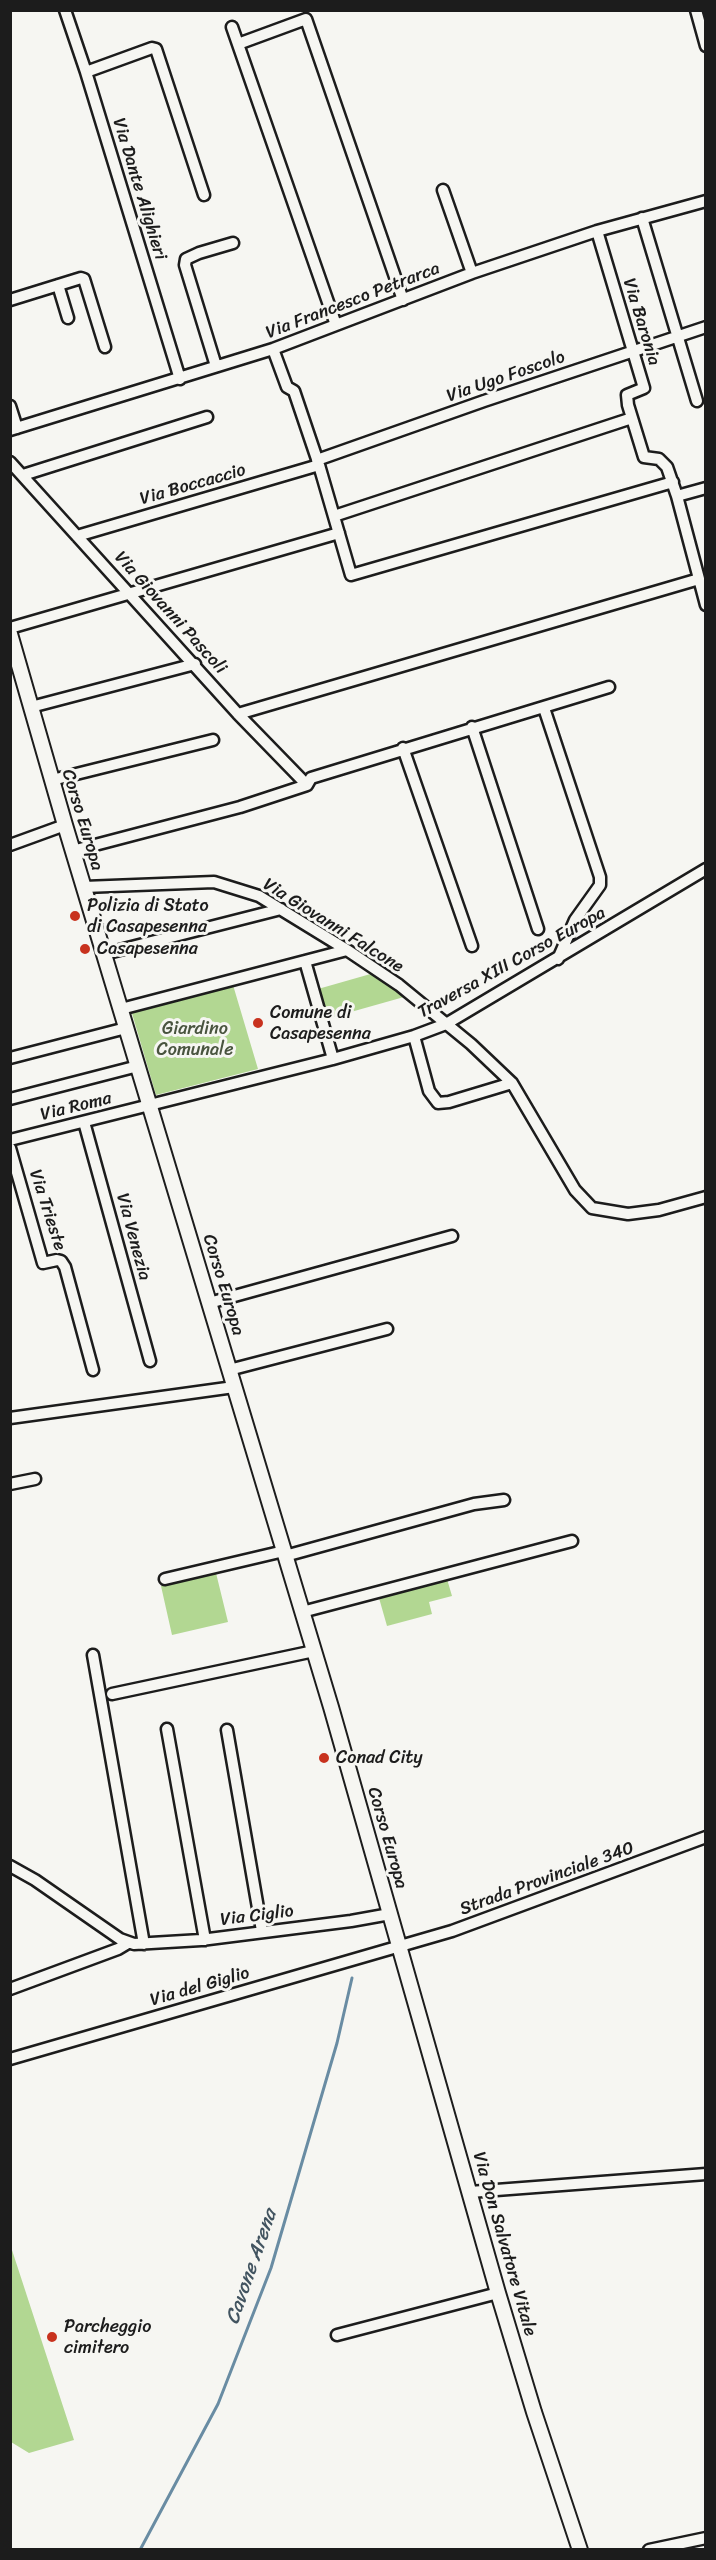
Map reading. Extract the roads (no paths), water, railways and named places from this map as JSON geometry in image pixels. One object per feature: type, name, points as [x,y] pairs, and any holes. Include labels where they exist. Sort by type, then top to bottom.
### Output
[{"type":"street","name":"Via Dante Alighieri","points":[[65,10],[180,379]]},
{"type":"street","points":[[696,10],[705,46]]},
{"type":"street","points":[[238,44],[306,19],[403,300]]},
{"type":"street","points":[[232,27],[336,325]]},
{"type":"street","points":[[86,72],[152,48],[156,49],[204,195]]},
{"type":"street","points":[[443,190],[472,273]]},
{"type":"street","name":"Via Francesco Petrarca","points":[[14,429],[273,349],[472,273],[597,231],[705,201]]},
{"type":"street","points":[[642,218],[697,401]]},
{"type":"street","name":"Via Baronia","points":[[597,231],[644,388],[627,395],[632,418],[644,457],[659,459],[667,467],[673,482],[700,562],[699,579],[705,605]]},
{"type":"street","points":[[216,366],[185,266],[186,259],[233,243]]},
{"type":"street","points":[[10,300],[84,279],[105,347]]},
{"type":"street","points":[[58,285],[68,318]]},
{"type":"street","name":"Via Ugo Foscolo","points":[[318,463],[705,327]]},
{"type":"street","points":[[273,349],[287,387],[294,391],[351,575],[673,482]]},
{"type":"street","points":[[10,406],[14,429]]},
{"type":"street","points":[[23,475],[207,417]]},
{"type":"street","points":[[334,516],[632,418]]},
{"type":"street","name":"Via Giovanni Pascoli","points":[[10,462],[238,714],[307,785]]},
{"type":"street","name":"Via Boccaccio","points":[[77,537],[318,463]]},
{"type":"street","points":[[677,496],[705,488]]},
{"type":"street","points":[[10,628],[339,533]]},
{"type":"street","points":[[238,714],[699,579]]},
{"type":"street","name":"Corso Europa","points":[[12,642],[72,851],[314,1651],[399,1947]]},
{"type":"street","points":[[31,707],[195,664]]},
{"type":"street","points":[[72,851],[240,807],[307,785],[311,778],[403,748],[609,687]]},
{"type":"street","points":[[544,708],[600,877],[600,885],[575,920],[558,959]]},
{"type":"street","points":[[472,727],[538,929]]},
{"type":"street","points":[[52,780],[213,740]]},
{"type":"street","points":[[403,748],[472,946]]},
{"type":"street","points":[[10,845],[65,825]]},
{"type":"street","name":"Traversa XIII Corso Europa","points":[[150,1106],[333,1059],[414,1036],[446,1024],[705,869]]},
{"type":"street","name":"Via Giovanni Falcone","points":[[84,886],[214,882],[259,896],[347,950],[399,986],[512,1083],[575,1190],[592,1208],[628,1214],[659,1210],[705,1197]]},
{"type":"street","points":[[104,954],[281,909]]},
{"type":"street","points":[[121,1009],[347,950]]},
{"type":"street","points":[[305,961],[333,1059]]},
{"type":"street","points":[[10,1058],[126,1028]]},
{"type":"street","points":[[414,1036],[429,1091],[438,1103],[450,1102],[512,1083]]},
{"type":"street","points":[[10,1099],[138,1066]]},
{"type":"street","name":"Via Roma","points":[[10,1140],[150,1106]]},
{"type":"street","name":"Via Venezia","points":[[84,1122],[150,1361]]},
{"type":"street","name":"Via Trieste","points":[[10,1148],[43,1263],[57,1260],[61,1261],[65,1268],[93,1370]]},
{"type":"street","points":[[209,1303],[452,1236]]},
{"type":"street","points":[[229,1370],[387,1329]]},
{"type":"street","points":[[10,1418],[234,1387]]},
{"type":"street","points":[[10,1484],[35,1479]]},
{"type":"street","points":[[165,1579],[285,1554],[474,1504],[504,1500]]},
{"type":"street","points":[[302,1612],[572,1541]]},
{"type":"street","points":[[112,1694],[314,1651]]},
{"type":"street","points":[[93,1655],[144,1944]]},
{"type":"street","points":[[167,1729],[205,1940]]},
{"type":"street","points":[[227,1730],[262,1931]]},
{"type":"street","name":"Strada Provinciale 340","points":[[399,1947],[452,1931],[705,1837]]},
{"type":"street","points":[[10,1866],[35,1880],[128,1943]]},
{"type":"street","name":"Via Ciglio","points":[[10,1989],[118,1949],[128,1943],[205,1940],[390,1914]]},
{"type":"street","name":"Via del Giglio","points":[[10,2059],[399,1947]]},
{"type":"street","name":"Via Don Salvatore Vitale","points":[[399,1947],[498,2294],[580,2550]]},
{"type":"street","points":[[470,2192],[705,2174]]},
{"type":"street","points":[[337,2336],[498,2294]]},
{"type":"street","points":[[649,2550],[705,2538]]},
{"type":"waterway","name":"Cavone Arena","points":[[140,2550],[218,2404],[271,2268],[337,2043],[352,1978]]},
{"type":"place","name":"Polizia di Stato di Casapesenna","points":[[75,916]]},
{"type":"place","name":"Casapesenna","points":[[85,949]]},
{"type":"place","name":"Comune di Casapesenna","points":[[258,1023]]},
{"type":"place","name":"Conad City","points":[[324,1758]]},
{"type":"place","name":"Parcheggio cimitero","points":[[52,2337]]},
{"type":"park label","name":"Giardino Comunale","points":[[195,1039]]}]
